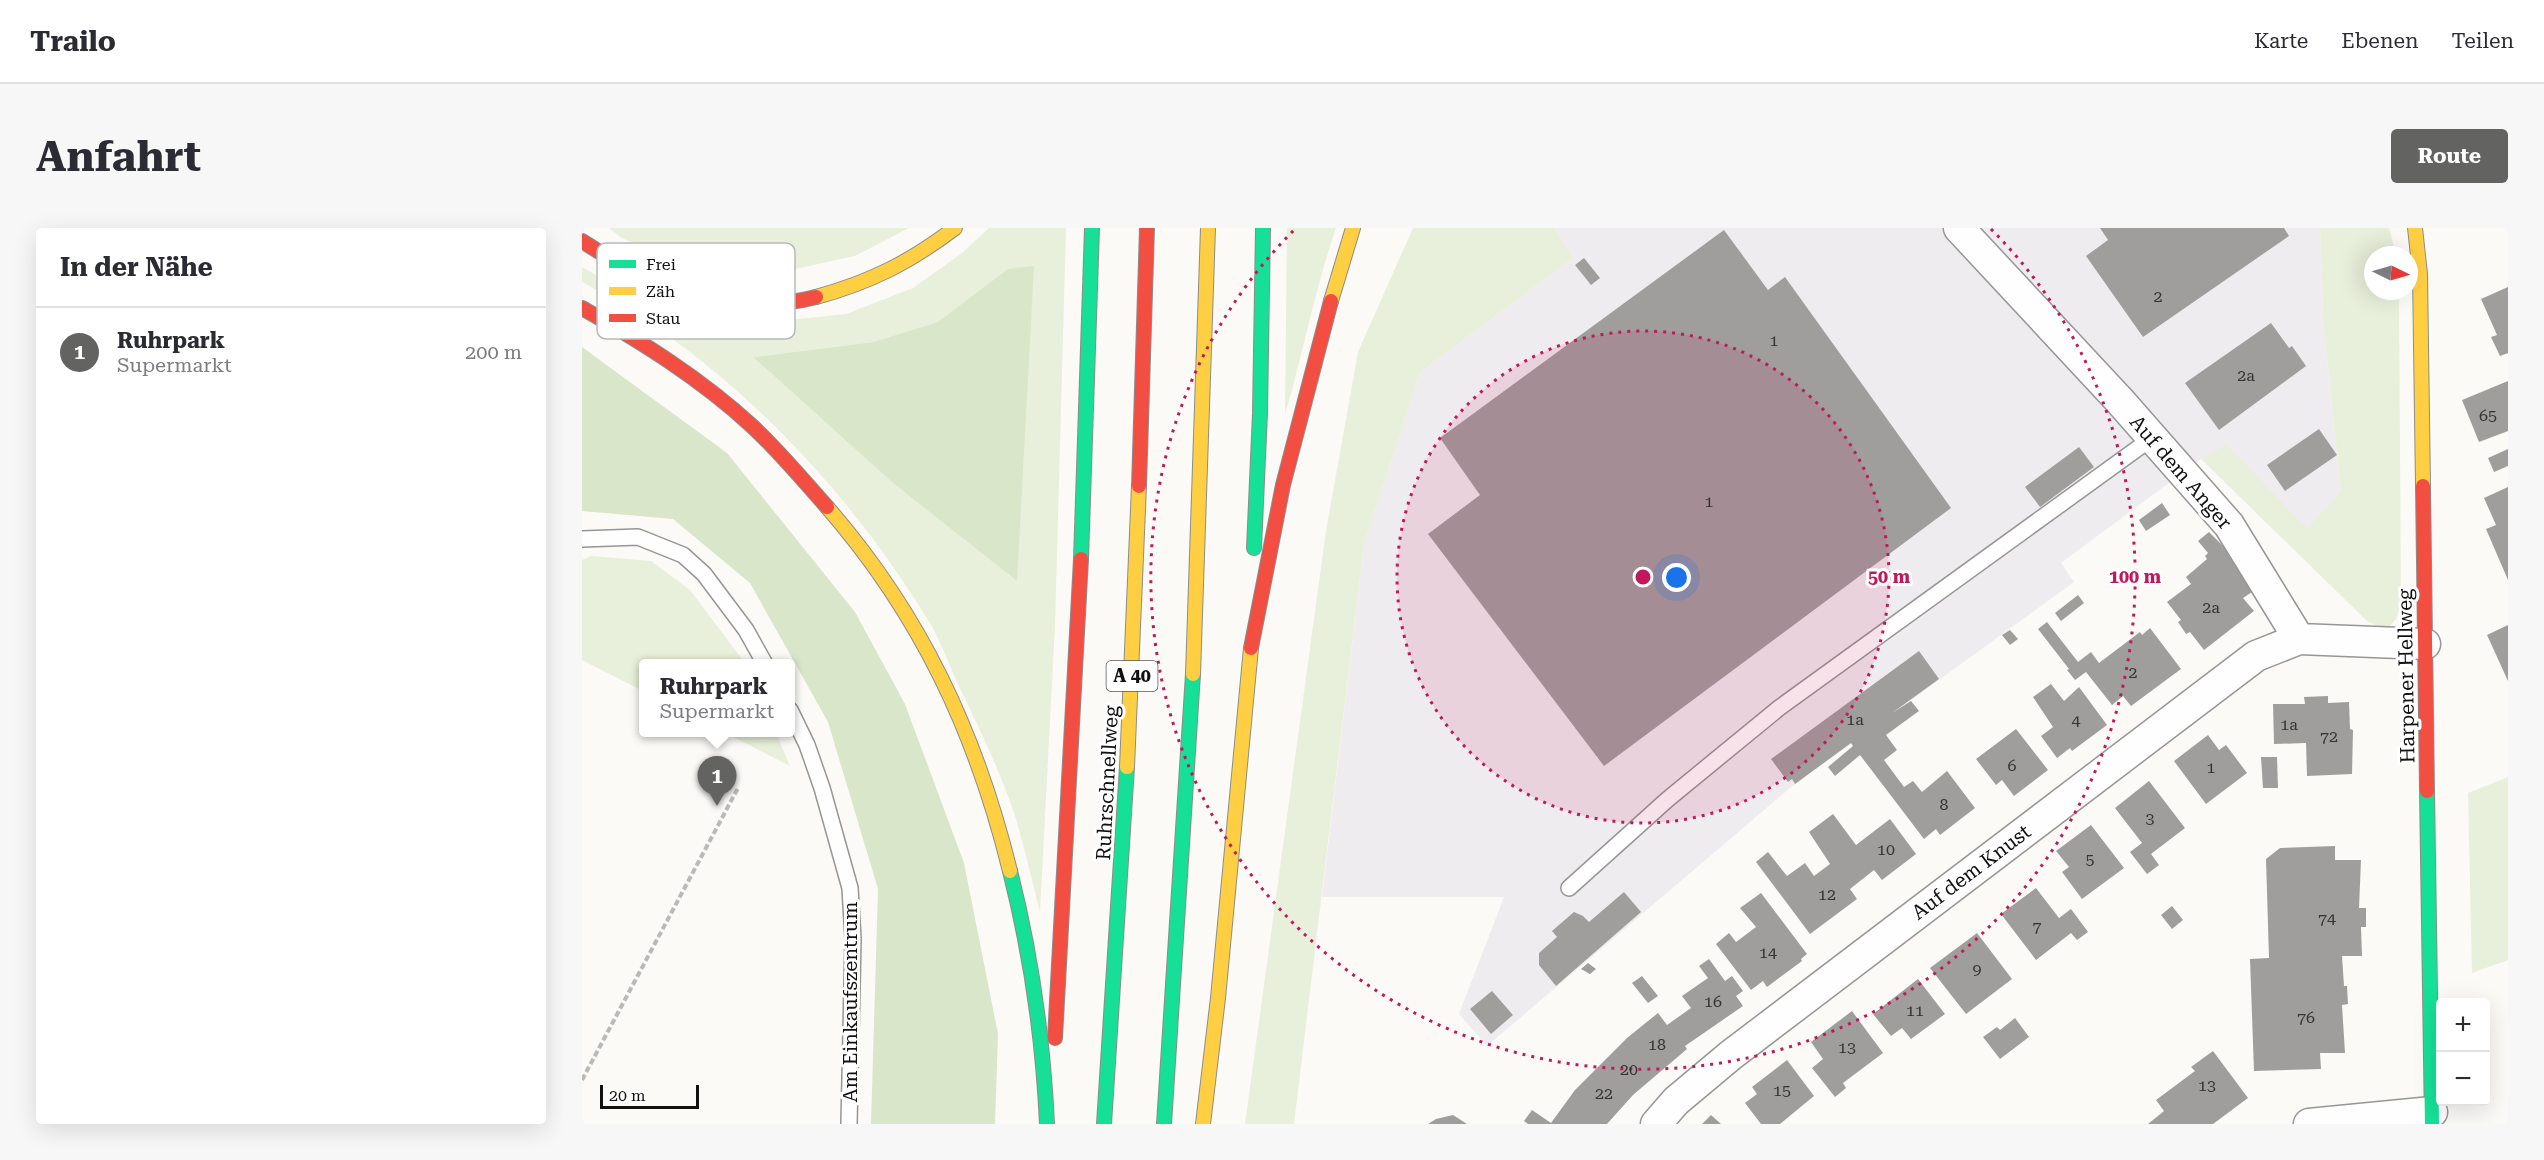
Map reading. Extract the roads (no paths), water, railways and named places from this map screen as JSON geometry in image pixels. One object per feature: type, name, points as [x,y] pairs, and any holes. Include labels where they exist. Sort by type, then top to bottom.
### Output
[{"type":"main road","points":[[795,301],[847,291],[894,271],[932,247],[954,228]]},
{"type":"main road","points":[[1048,1124],[1068,829],[1082,530],[1092,228]]},
{"type":"main road","name":"Ruhrschnellweg","points":[[1104,1124],[1130,733],[1139,538],[1148,228]]},
{"type":"main road","points":[[1164,1124],[1192,695],[1208,228]]},
{"type":"main road","points":[[1246,699],[1260,412],[1263,228]]},
{"type":"main road","points":[[1203,1124],[1219,987],[1246,699],[1257,612],[1275,520],[1302,410],[1353,228]]},
{"type":"main road","name":"Harpener Hellweg","points":[[2415,228],[2420,274],[2432,1118]]},
{"type":"main road","points":[[582,241],[597,251]]},
{"type":"main road","points":[[582,308],[597,317]]},
{"type":"main road","points":[[634,339],[652,350],[746,420],[828,505],[908,616],[937,666],[964,725],[1011,868],[1026,937],[1037,1006],[1044,1060],[1048,1124]]},
{"type":"street","name":"Auf dem Anger","points":[[1959,228],[2229,525],[2299,639]]},
{"type":"street","points":[[2299,639],[2425,644]]},
{"type":"street","name":"Auf dem Knust","points":[[1656,1124],[1676,1101],[1731,1055],[2256,656],[2299,639]]},
{"type":"street","points":[[2309,1124],[2432,1118]]},
{"type":"lane","points":[[1569,888],[1668,799],[1779,708],[2152,438]]},
{"type":"lane","points":[[582,539],[638,537],[683,555],[704,574],[746,630],[763,659]]},
{"type":"lane","name":"Am Einkaufszentrum","points":[[795,720],[807,745],[822,789],[850,888],[853,960],[849,1124]]},
{"type":"place","name":"Ruhrpark","points":[[717,806]]}]
